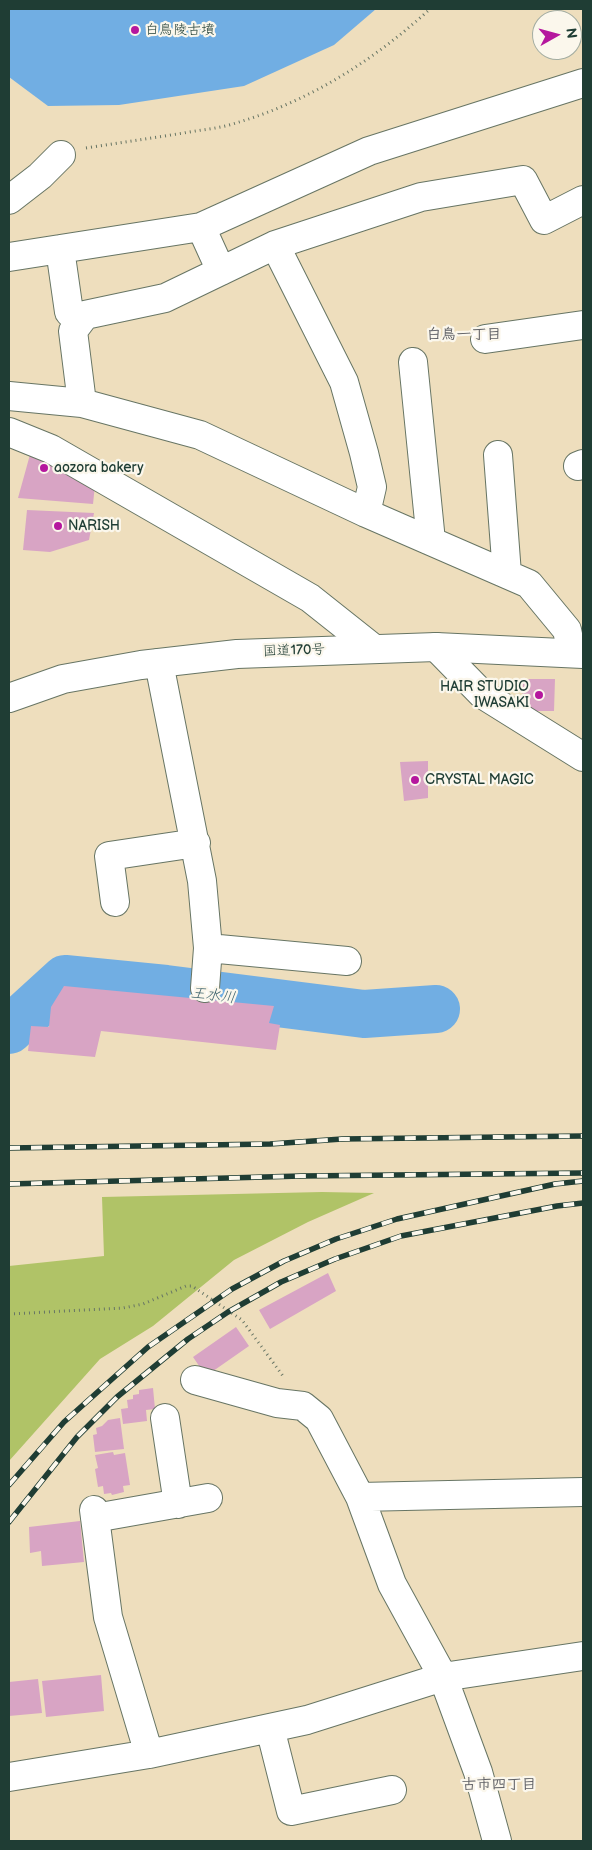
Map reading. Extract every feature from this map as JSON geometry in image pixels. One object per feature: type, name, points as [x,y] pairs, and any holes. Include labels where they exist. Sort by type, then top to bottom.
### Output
[{"type":"main road","points":[[9,257],[201,227],[369,151],[583,83]]},
{"type":"main road","points":[[9,200],[40,176],[61,155]]},
{"type":"main road","points":[[82,403],[73,331],[85,315],[165,298],[275,245],[420,197],[523,180],[544,220],[583,200]]},
{"type":"main road","points":[[201,227],[221,271]]},
{"type":"main road","points":[[275,245],[344,382],[372,487],[366,513]]},
{"type":"main road","points":[[60,249],[69,312],[79,322]]},
{"type":"main road","points":[[486,339],[583,325]]},
{"type":"main road","points":[[413,362],[431,541]]},
{"type":"main road","points":[[9,396],[82,403],[200,435],[366,513],[529,584],[567,630],[578,653]]},
{"type":"main road","points":[[9,432],[50,450],[310,598],[373,648]]},
{"type":"main road","points":[[498,455],[507,574]]},
{"type":"main road","points":[[436,647],[482,694],[583,757]]},
{"type":"main road","name":"国道170号","points":[[9,698],[63,679],[159,663],[237,654],[436,647],[578,653]]},
{"type":"main road","points":[[159,663],[202,881],[208,948],[205,988]]},
{"type":"main road","points":[[115,902],[110,856],[196,843]]},
{"type":"main road","points":[[208,948],[347,961]]},
{"type":"main road","points":[[195,1380],[277,1404],[303,1406],[319,1419],[360,1497],[392,1584],[443,1677],[478,1772],[496,1841]]},
{"type":"main road","points":[[166,1418],[178,1504]]},
{"type":"main road","points":[[360,1497],[583,1492]]},
{"type":"main road","points":[[149,1754],[108,1617],[94,1514],[178,1504],[208,1498]]},
{"type":"main road","points":[[9,1777],[149,1754],[307,1720],[443,1677],[583,1656]]},
{"type":"main road","points":[[270,1728],[291,1811],[392,1790]]},
{"type":"path","points":[[61,155],[75,150],[228,126],[276,108],[313,92],[364,63],[407,30],[430,9]]},
{"type":"path","points":[[9,1314],[123,1308],[143,1304],[186,1286],[192,1286],[242,1320],[303,1406]]},
{"type":"green space","points":[[322,1192],[374,1193],[308,1222],[234,1260],[153,1326],[100,1359],[9,1461],[9,1266],[104,1256],[102,1197]]},
{"type":"water","points":[[9,9],[376,9],[334,45],[244,86],[119,105],[48,106],[9,77]]},
{"type":"building","name":"aozora bakery","points":[[31,451],[95,485],[93,504],[18,498]]},
{"type":"building","name":"NARISH","points":[[27,510],[94,513],[89,540],[50,552],[23,550]]},
{"type":"building","name":"HAIR STUDIO IWASAKI","points":[[523,679],[555,679],[554,711],[522,711]]},
{"type":"building","name":"CRYSTAL MAGIC","points":[[428,761],[428,798],[404,801],[400,762]]},
{"type":"building","points":[[64,986],[274,1006],[269,1023],[280,1025],[276,1050],[101,1031],[95,1057],[28,1051],[31,1026],[49,1027],[51,1007]]},
{"type":"building","points":[[328,1273],[336,1291],[270,1329],[259,1310]]},
{"type":"building","points":[[236,1327],[249,1346],[206,1376],[193,1357]]},
{"type":"building","points":[[153,1388],[155,1409],[146,1410],[147,1421],[123,1424],[121,1409],[128,1408],[127,1400],[133,1399],[133,1395],[139,1394],[139,1390]]},
{"type":"building","points":[[120,1418],[124,1449],[95,1452],[93,1435],[97,1434],[96,1428],[102,1426],[108,1420]]},
{"type":"building","points":[[113,1452],[114,1455],[125,1453],[130,1485],[123,1486],[124,1492],[112,1495],[111,1493],[104,1494],[103,1486],[98,1487],[95,1469],[98,1468],[95,1455]]},
{"type":"building","points":[[80,1521],[84,1562],[42,1566],[41,1551],[30,1553],[29,1527]]},
{"type":"building","points":[[101,1675],[104,1711],[46,1717],[42,1681]]},
{"type":"building","points":[[38,1679],[42,1713],[9,1716],[9,1682]]},
{"type":"waterway","name":"王水川","points":[[9,1030],[65,979],[166,989],[364,1014],[436,1009]]},
{"type":"railway","points":[[9,1148],[270,1144],[342,1139],[583,1136]]},
{"type":"railway","points":[[9,1184],[301,1176],[583,1173]]},
{"type":"railway","points":[[9,1485],[64,1422],[148,1347],[232,1289],[284,1261],[336,1239],[397,1219],[555,1184],[583,1181]]},
{"type":"railway","points":[[9,1522],[77,1437],[117,1397],[188,1339],[228,1312],[281,1282],[335,1259],[401,1236],[557,1206],[583,1203]]},
{"type":"place","name":"白鳥陵古墳","points":[[135,30]]},
{"type":"place","name":"aozora bakery","points":[[44,468]]},
{"type":"place","name":"NARISH","points":[[58,526]]},
{"type":"place","name":"HAIR STUDIO IWASAKI","points":[[539,695]]},
{"type":"place","name":"CRYSTAL MAGIC","points":[[415,780]]},
{"type":"district","name":"白鳥一丁目","points":[[464,335]]},
{"type":"district","name":"古市四丁目","points":[[499,1785]]}]
